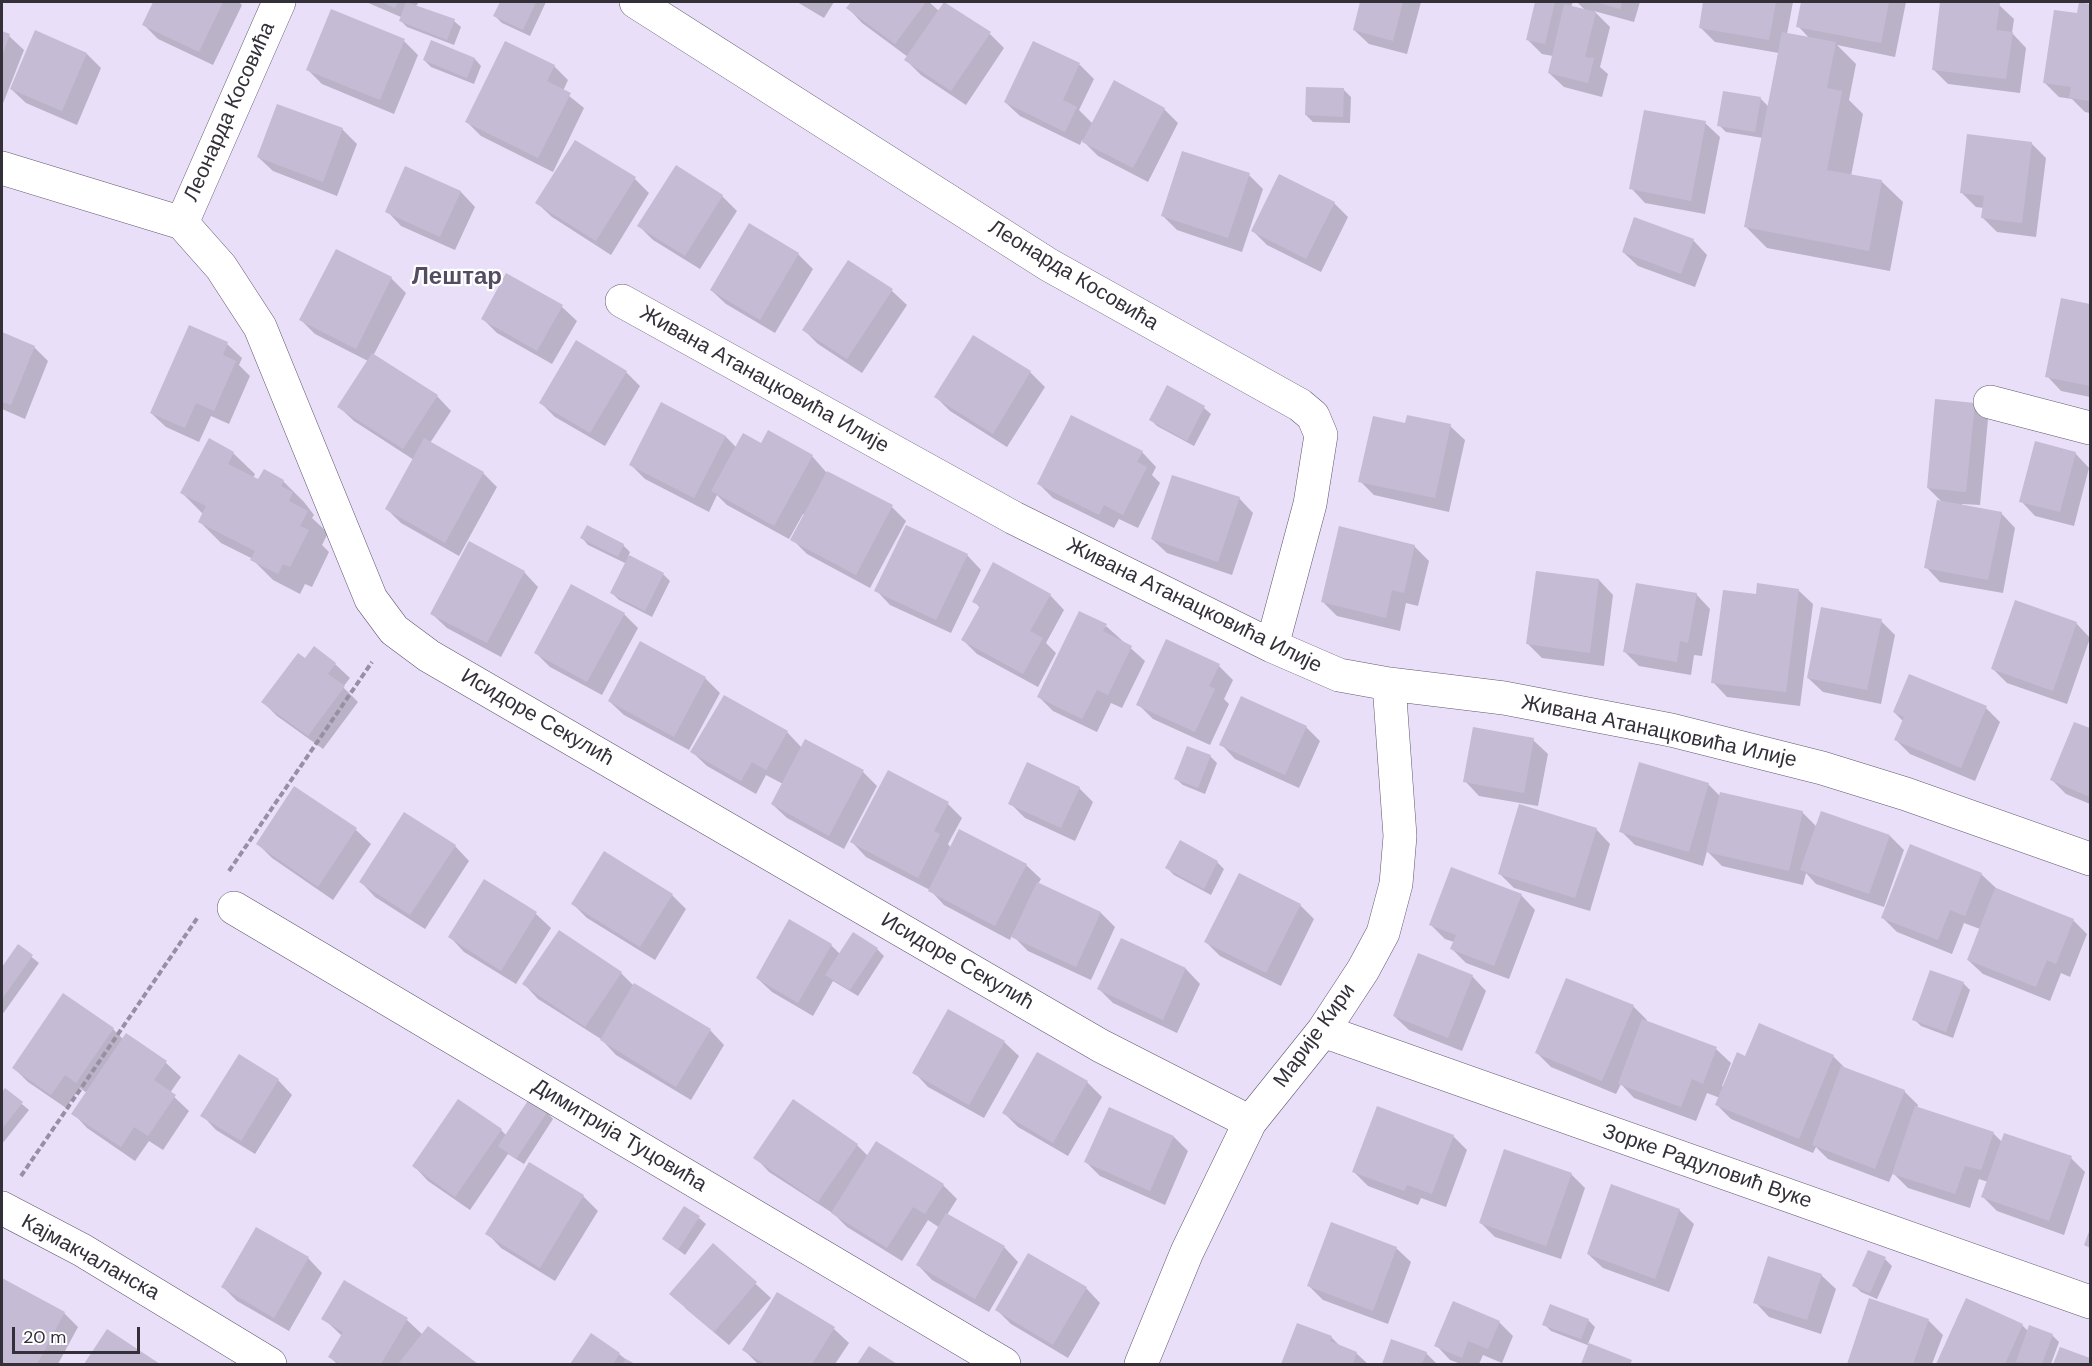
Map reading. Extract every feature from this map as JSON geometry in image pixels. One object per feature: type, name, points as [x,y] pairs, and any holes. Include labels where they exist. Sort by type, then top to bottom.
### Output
[{"type":"street","name":"Леонарда Косовића","points":[[182,223],[279,2]]},
{"type":"street","name":"Леонарда Косовића","points":[[636,2],[1049,265],[1300,405],[1313,416],[1321,435],[1310,504],[1272,646]]},
{"type":"street","points":[[2,168],[182,223]]},
{"type":"street","name":"Исидоре Секулић","points":[[182,223],[221,267],[260,327],[371,599],[394,630],[439,662],[1101,1046],[1250,1122]]},
{"type":"street","name":"Живана Атанацковића Илије","points":[[622,301],[1014,518],[1272,646],[1339,675],[1389,684],[1515,700],[1671,730],[1811,765],[1906,794],[2091,859]]},
{"type":"street","points":[[1990,402],[2091,428]]},
{"type":"street","name":"Марије Кири","points":[[1141,1365],[1187,1252],[1250,1122],[1323,1031],[1363,970],[1383,933],[1396,884],[1401,836],[1389,684]]},
{"type":"street","name":"Димитрија Туцовића","points":[[234,908],[1004,1365]]},
{"type":"street","name":"Зорке Радуловић Вуке","points":[[1323,1031],[2091,1302]]},
{"type":"street","name":"Кајмакчаланска","points":[[2,1208],[82,1250],[270,1365]]},
{"type":"building","points":[[153,2],[223,2],[199,52],[142,25]]},
{"type":"building","points":[[381,2],[398,2],[395,8]]},
{"type":"building","points":[[406,2],[455,19],[447,40],[399,21]]},
{"type":"building","points":[[500,2],[536,2],[523,30],[493,16]]},
{"type":"building","points":[[851,2],[926,2],[895,44],[846,8]]},
{"type":"building","points":[[944,2],[991,32],[951,91],[904,60]]},
{"type":"building","points":[[1360,2],[1403,2],[1393,41],[1353,30]]},
{"type":"building","points":[[1535,2],[1555,2],[1545,44],[1526,40]]},
{"type":"building","points":[[1595,2],[1622,2],[1620,9]]},
{"type":"building","points":[[1703,2],[1776,2],[1769,40],[1699,28]]},
{"type":"building","points":[[1801,2],[1889,2],[1881,43],[1796,27]]},
{"type":"building","points":[[1940,2],[2000,3],[1996,30],[2013,32],[2006,79],[1932,70]]},
{"type":"building","points":[[2079,2],[2090,4],[2090,101],[2069,98],[2071,87],[2043,83],[2054,10],[2077,13]]},
{"type":"building","points":[[1564,4],[1596,12],[1585,57],[1594,58],[1588,83],[1548,73]]},
{"type":"building","points":[[331,9],[405,39],[380,100],[306,70]]},
{"type":"building","points":[[35,30],[87,53],[62,111],[10,89]]},
{"type":"building","points":[[2,31],[10,34],[2,56]]},
{"type":"building","points":[[1782,32],[1836,42],[1827,88],[1842,91],[1827,170],[1882,180],[1869,251],[1744,227]]},
{"type":"building","points":[[431,40],[475,58],[467,78],[423,60]]},
{"type":"building","points":[[505,41],[555,65],[547,81],[571,93],[538,158],[465,122]]},
{"type":"building","points":[[1033,41],[1080,63],[1063,100],[1077,107],[1065,132],[1004,102]]},
{"type":"building","points":[[1114,80],[1165,108],[1133,168],[1082,142]]},
{"type":"building","points":[[1306,87],[1344,88],[1343,117],[1305,115]]},
{"type":"building","points":[[1723,91],[1761,97],[1755,132],[1717,126]]},
{"type":"building","points":[[277,104],[343,128],[323,182],[257,157]]},
{"type":"building","points":[[1644,110],[1706,121],[1691,201],[1629,189]]},
{"type":"building","points":[[1967,134],[2032,142],[2022,223],[1981,218],[1984,196],[1960,193]]},
{"type":"building","points":[[575,140],[636,177],[596,241],[535,203]]},
{"type":"building","points":[[1182,151],[1250,173],[1228,238],[1161,216]]},
{"type":"building","points":[[676,165],[723,195],[685,256],[637,226]]},
{"type":"building","points":[[405,166],[461,191],[440,237],[385,212]]},
{"type":"building","points":[[1279,174],[1335,202],[1306,259],[1251,231]]},
{"type":"building","points":[[1634,217],[1694,239],[1681,274],[1622,252]]},
{"type":"building","points":[[749,223],[799,253],[760,320],[710,290]]},
{"type":"building","points":[[336,249],[392,277],[356,349],[299,320]]},
{"type":"building","points":[[848,260],[893,289],[847,359],[802,330]]},
{"type":"building","points":[[506,273],[563,305],[537,351],[481,319]]},
{"type":"building","points":[[2061,298],[2090,304],[2090,386],[2045,377]]},
{"type":"building","points":[[189,325],[228,342],[223,355],[236,361],[214,411],[196,403],[185,428],[150,413]]},
{"type":"building","points":[[2,332],[35,346],[11,405],[2,402]]},
{"type":"building","points":[[973,335],[1031,371],[993,434],[934,397]]},
{"type":"building","points":[[576,340],[627,371],[590,433],[539,403]]},
{"type":"building","points":[[372,353],[438,395],[403,449],[337,407]]},
{"type":"building","points":[[1167,385],[1205,406],[1187,441],[1149,420]]},
{"type":"building","points":[[1935,399],[1975,403],[1966,492],[1927,488]]},
{"type":"building","points":[[661,402],[726,436],[694,498],[629,465]]},
{"type":"building","points":[[1071,415],[1143,451],[1137,462],[1147,467],[1123,515],[1104,505],[1099,515],[1037,484]]},
{"type":"building","points":[[1407,415],[1451,424],[1435,498],[1358,482],[1373,416],[1405,423]]},
{"type":"building","points":[[768,430],[813,455],[774,526],[711,491],[743,433],[761,443]]},
{"type":"building","points":[[209,438],[234,452],[228,464],[258,479],[264,469],[284,480],[281,486],[293,492],[289,501],[308,511],[300,526],[309,530],[290,567],[283,564],[278,574],[250,560],[255,551],[198,522],[206,506],[180,493]]},
{"type":"building","points":[[424,438],[484,472],[445,543],[385,509]]},
{"type":"building","points":[[2035,441],[2076,452],[2060,512],[2019,502]]},
{"type":"building","points":[[827,471],[893,505],[856,575],[790,540]]},
{"type":"building","points":[[1172,475],[1240,497],[1218,562],[1151,539]]},
{"type":"building","points":[[1937,500],[2002,512],[1988,580],[1924,568]]},
{"type":"building","points":[[587,525],[624,544],[618,557],[580,538]]},
{"type":"building","points":[[906,525],[968,554],[936,620],[874,591]]},
{"type":"building","points":[[1339,526],[1415,545],[1404,593],[1392,590],[1386,618],[1321,602]]},
{"type":"building","points":[[469,541],[525,571],[487,643],[430,614]]},
{"type":"building","points":[[629,555],[664,573],[645,611],[610,593]]},
{"type":"building","points":[[993,562],[1051,594],[1030,631],[1043,638],[1023,674],[961,640],[980,606],[972,602]]},
{"type":"building","points":[[1536,571],[1599,579],[1590,653],[1526,644]]},
{"type":"building","points":[[1636,583],[1697,593],[1688,643],[1680,641],[1677,662],[1623,652]]},
{"type":"building","points":[[1757,583],[1799,589],[1786,692],[1711,683],[1723,590],[1756,594]]},
{"type":"building","points":[[571,584],[625,613],[587,682],[534,653]]},
{"type":"building","points":[[2015,600],[2077,622],[2053,691],[1991,669]]},
{"type":"building","points":[[1821,607],[1882,619],[1867,690],[1807,678]]},
{"type":"building","points":[[1079,611],[1107,624],[1103,631],[1132,646],[1108,695],[1097,690],[1082,719],[1037,697]]},
{"type":"building","points":[[1166,639],[1220,664],[1209,686],[1215,689],[1195,732],[1136,705]]},
{"type":"building","points":[[640,641],[706,677],[674,737],[608,701]]},
{"type":"building","points":[[314,646],[336,663],[328,674],[345,686],[308,736],[261,702],[298,653],[305,658]]},
{"type":"building","points":[[1909,674],[1987,706],[1961,768],[1894,740],[1904,717],[1893,712]]},
{"type":"building","points":[[724,695],[788,731],[766,770],[752,762],[741,781],[690,752]]},
{"type":"building","points":[[1241,696],[1307,726],[1285,775],[1219,745]]},
{"type":"building","points":[[2074,722],[2090,728],[2090,797],[2050,780]]},
{"type":"building","points":[[1473,727],[1534,738],[1524,793],[1463,782]]},
{"type":"building","points":[[805,739],[864,770],[829,836],[771,804]]},
{"type":"building","points":[[1187,746],[1211,755],[1198,788],[1174,779]]},
{"type":"building","points":[[1027,762],[1080,787],[1061,828],[1008,804]]},
{"type":"building","points":[[1639,762],[1709,783],[1689,852],[1619,832]]},
{"type":"building","points":[[888,770],[949,802],[934,831],[940,834],[918,878],[850,842]]},
{"type":"building","points":[[294,786],[357,828],[318,887],[256,844]]},
{"type":"building","points":[[1720,792],[1803,811],[1789,871],[1706,852]]},
{"type":"building","points":[[1519,804],[1597,828],[1575,898],[1498,874]]},
{"type":"building","points":[[1821,811],[1890,835],[1869,894],[1800,870]]},
{"type":"building","points":[[404,812],[456,845],[410,915],[359,882]]},
{"type":"building","points":[[959,829],[1027,864],[995,926],[928,891]]},
{"type":"building","points":[[1180,840],[1218,861],[1204,889],[1165,868]]},
{"type":"building","points":[[1910,844],[1982,873],[1965,916],[1950,910],[1938,940],[1881,918]]},
{"type":"building","points":[[604,851],[673,894],[640,947],[571,904]]},
{"type":"building","points":[[1451,867],[1522,894],[1494,966],[1450,949],[1456,935],[1429,925]]},
{"type":"building","points":[[1239,873],[1301,904],[1266,973],[1204,942]]},
{"type":"building","points":[[484,879],[537,912],[501,971],[448,937]]},
{"type":"building","points":[[1037,882],[1101,912],[1076,967],[1011,937]]},
{"type":"building","points":[[1995,888],[2074,919],[2056,964],[2047,960],[2036,987],[1967,960]]},
{"type":"building","points":[[789,919],[832,944],[798,1003],[756,978]]},
{"type":"building","points":[[559,930],[622,972],[585,1027],[522,984]]},
{"type":"building","points":[[853,932],[878,948],[850,990],[825,975]]},
{"type":"building","points":[[1121,938],[1186,968],[1163,1020],[1097,989]]},
{"type":"building","points":[[18,944],[33,955],[2,999],[2,967]]},
{"type":"building","points":[[1418,953],[1473,975],[1448,1038],[1393,1016]]},
{"type":"building","points":[[1930,970],[1964,982],[1946,1032],[1912,1020]]},
{"type":"building","points":[[1566,978],[1634,1005],[1602,1081],[1535,1053]]},
{"type":"building","points":[[634,983],[711,1029],[676,1087],[600,1040]]},
{"type":"building","points":[[63,993],[114,1028],[76,1083],[65,1075],[51,1095],[12,1068]]},
{"type":"building","points":[[948,1009],[1005,1041],[969,1105],[912,1073]]},
{"type":"building","points":[[1642,1019],[1717,1047],[1703,1084],[1692,1079],[1681,1107],[1618,1084]]},
{"type":"building","points":[[1759,1023],[1834,1055],[1799,1139],[1715,1105],[1737,1052],[1745,1056]]},
{"type":"building","points":[[126,1033],[167,1061],[154,1080],[176,1095],[148,1136],[134,1127],[121,1147],[71,1114]]},
{"type":"building","points":[[1037,1052],[1088,1081],[1053,1143],[1002,1113]]},
{"type":"building","points":[[239,1054],[279,1079],[241,1141],[200,1116]]},
{"type":"building","points":[[1841,1066],[1905,1090],[1875,1169],[1812,1145]]},
{"type":"building","points":[[5,1088],[23,1102],[2,1129],[2,1092]]},
{"type":"building","points":[[458,1099],[502,1129],[455,1197],[412,1166]]},
{"type":"building","points":[[529,1099],[548,1111],[516,1159],[498,1146]]},
{"type":"building","points":[[793,1099],[858,1144],[818,1202],[753,1158]]},
{"type":"building","points":[[1377,1106],[1454,1135],[1432,1194],[1407,1185],[1404,1191],[1352,1172]]},
{"type":"building","points":[[1915,1106],[1994,1132],[1981,1170],[1965,1166],[1955,1194],[1892,1174]]},
{"type":"building","points":[[1109,1107],[1174,1136],[1150,1191],[1084,1162]]},
{"type":"building","points":[[2004,1133],[2072,1156],[2049,1221],[1981,1197]]},
{"type":"building","points":[[876,1141],[944,1184],[925,1214],[913,1207],[887,1248],[831,1213]]},
{"type":"building","points":[[1504,1149],[1572,1173],[1546,1246],[1479,1223]]},
{"type":"building","points":[[529,1162],[584,1195],[540,1268],[485,1234]]},
{"type":"building","points":[[1611,1184],[1680,1209],[1655,1279],[1587,1254]]},
{"type":"building","points":[[684,1206],[700,1216],[678,1250],[662,1239]]},
{"type":"building","points":[[946,1213],[1005,1246],[975,1299],[916,1265]]},
{"type":"building","points":[[1331,1222],[1397,1247],[1373,1311],[1307,1286]]},
{"type":"building","points":[[256,1227],[309,1257],[274,1318],[221,1287]]},
{"type":"building","points":[[2090,1229],[2090,1248],[2084,1245]]},
{"type":"building","points":[[713,1243],[757,1282],[714,1332],[669,1294]]},
{"type":"building","points":[[1868,1250],[1886,1257],[1870,1293],[1852,1286]]},
{"type":"building","points":[[1028,1253],[1087,1287],[1053,1345],[995,1310]]},
{"type":"building","points":[[1768,1256],[1822,1274],[1807,1320],[1753,1303]]},
{"type":"building","points":[[2,1278],[65,1312],[37,1364],[7,1364],[2,1361]]},
{"type":"building","points":[[344,1280],[408,1318],[381,1364],[340,1364],[328,1357],[343,1332],[321,1319]]},
{"type":"building","points":[[777,1292],[835,1327],[812,1364],[765,1364],[742,1350]]},
{"type":"building","points":[[1869,1298],[1929,1319],[1913,1364],[1847,1364]]},
{"type":"building","points":[[1966,1298],[2023,1324],[2005,1364],[1936,1364]]},
{"type":"building","points":[[1453,1301],[1500,1321],[1488,1349],[1468,1341],[1462,1358],[1434,1346]]},
{"type":"building","points":[[1550,1304],[1589,1319],[1581,1339],[1542,1325]]},
{"type":"building","points":[[1297,1323],[1332,1336],[1330,1341],[1357,1352],[1353,1364],[1281,1364]]},
{"type":"building","points":[[2029,1325],[2053,1334],[2042,1364],[2016,1362]]},
{"type":"building","points":[[428,1326],[478,1364],[398,1364]]},
{"type":"building","points":[[107,1329],[160,1364],[84,1364]]},
{"type":"building","points":[[591,1333],[620,1353],[613,1364],[570,1364]]},
{"type":"building","points":[[1391,1339],[1427,1352],[1422,1364],[1382,1364]]},
{"type":"building","points":[[1589,1343],[1632,1360],[1630,1364],[1581,1364]]},
{"type":"building","points":[[869,1346],[897,1364],[857,1364]]},
{"type":"building","points":[[2060,1347],[2090,1358],[2090,1364],[2053,1364]]},
{"type":"building","points":[[626,1359],[635,1364],[622,1364]]},
{"type":"district","name":"Лештар","points":[[457,278]]}]
